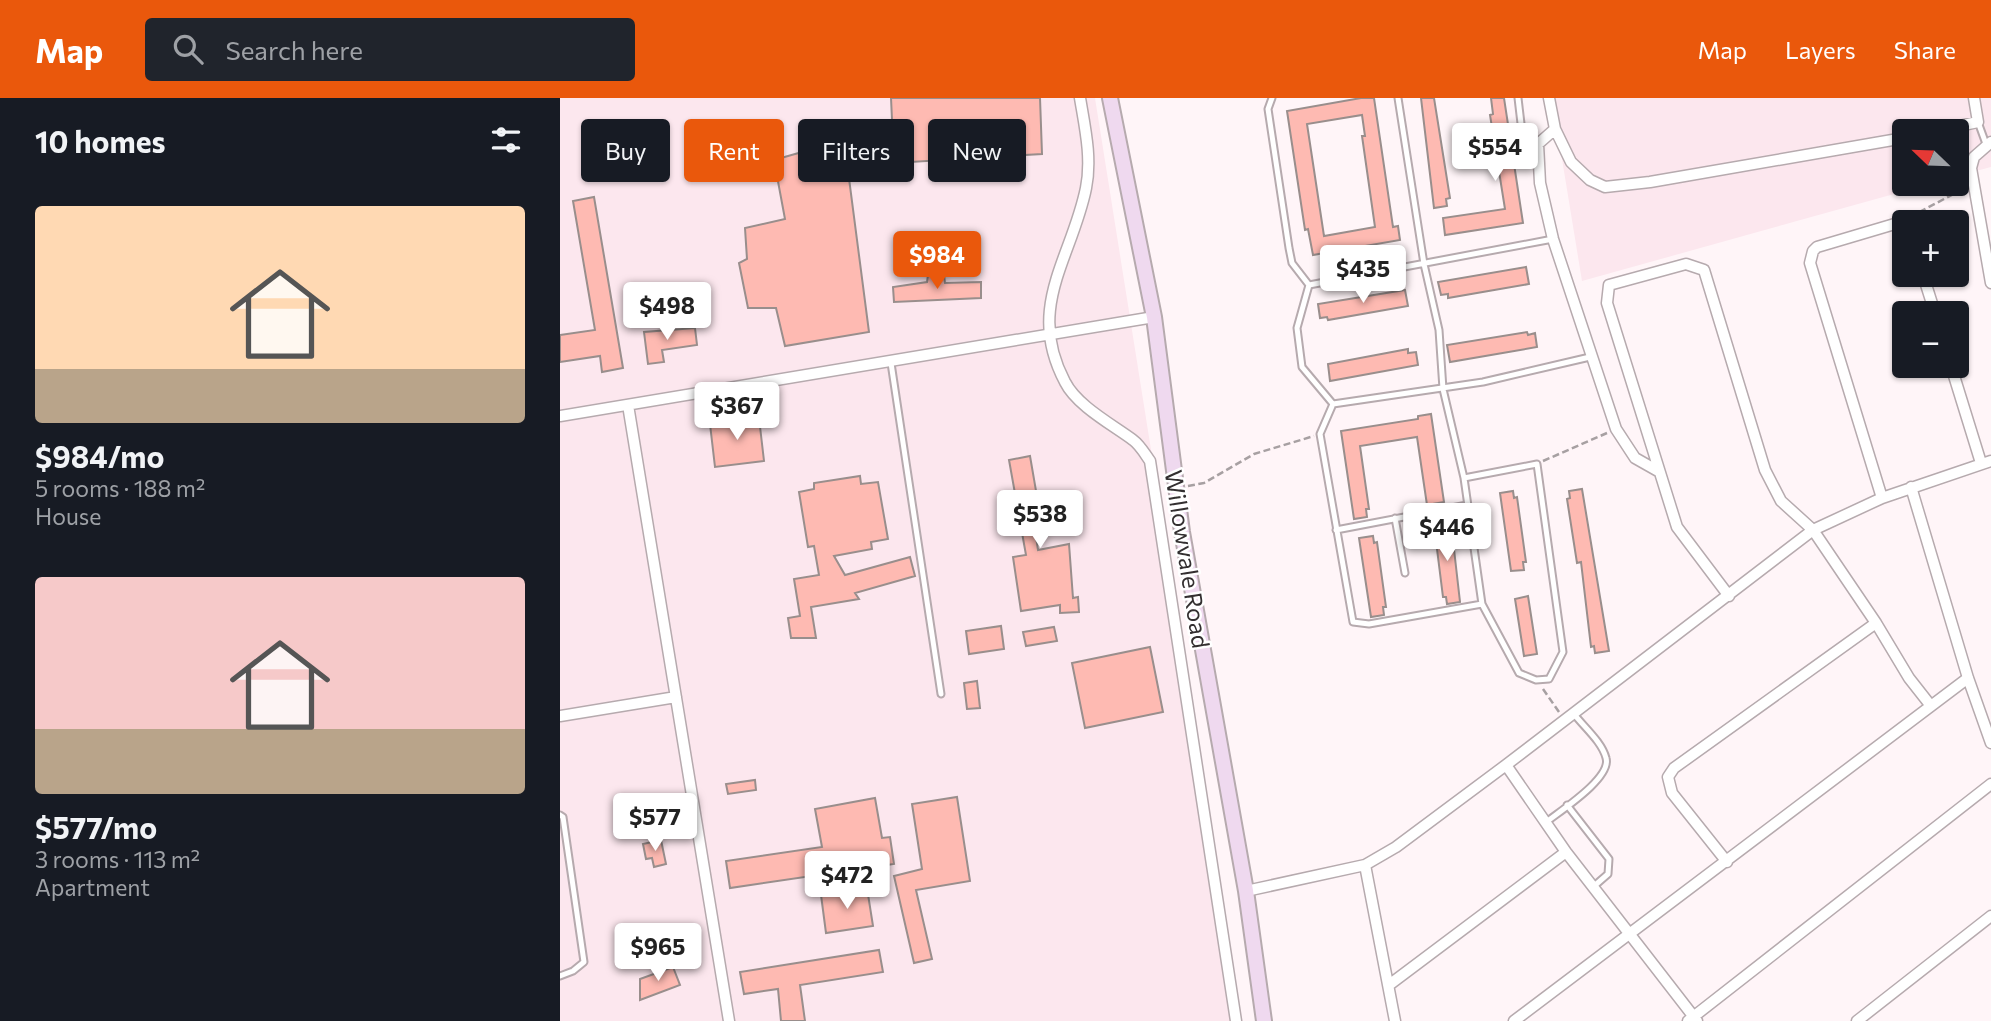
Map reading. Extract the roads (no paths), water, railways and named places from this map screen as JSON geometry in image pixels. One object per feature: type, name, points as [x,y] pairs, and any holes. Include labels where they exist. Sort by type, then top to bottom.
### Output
[{"type":"main road","name":"Willowvale Road","points":[[1110,98],[1154,317],[1177,488],[1246,891],[1264,1021]]},
{"type":"street","points":[[1080,98],[1088,167],[1085,190],[1049,297],[1051,335],[1066,384],[1110,426],[1136,442],[1150,461],[1236,1021]]},
{"type":"street","points":[[1549,98],[1555,129],[1572,162],[1590,180],[1605,187],[1650,182],[1892,140]]},
{"type":"street","points":[[1969,124],[1978,122],[1974,98]]},
{"type":"street","points":[[1555,129],[1538,144],[1540,183],[1553,239],[1616,429],[1635,458],[1658,471]]},
{"type":"street","points":[[1988,143],[1974,157],[1972,182],[1991,283]]},
{"type":"street","points":[[1882,498],[1810,263],[1813,251],[1818,247],[1892,226]]},
{"type":"street","points":[[1729,596],[1682,537],[1658,471],[1606,294],[1609,285],[1691,263],[1704,270],[1765,470],[1781,501],[1813,530],[1876,623],[1909,678],[1931,706]]},
{"type":"street","points":[[560,416],[891,363],[1154,317]]},
{"type":"street","points":[[1246,891],[1365,865],[1396,847],[1506,765],[1813,530],[1882,498],[1986,462],[1955,378]]},
{"type":"street","points":[[628,405],[729,1021]]},
{"type":"street","points":[[1911,487],[1968,678],[1991,743]]},
{"type":"street","points":[[1727,862],[1672,793],[1668,785],[1670,773],[1876,623]]},
{"type":"street","points":[[1514,1021],[1968,678]]},
{"type":"street","points":[[560,716],[676,697]]},
{"type":"street","points":[[1506,765],[1566,852],[1632,934],[1693,1020],[1991,784]]},
{"type":"street","points":[[1389,985],[1566,852]]},
{"type":"street","points":[[1365,865],[1395,1021]]},
{"type":"street","points":[[1857,1021],[1991,916]]},
{"type":"lane","points":[[1272,98],[1268,109],[1292,263],[1309,285]]},
{"type":"lane","points":[[1398,98],[1424,264],[1439,330],[1443,389],[1464,478],[1482,604],[1519,673],[1536,680],[1549,679],[1563,652],[1537,464],[1464,478]]},
{"type":"lane","points":[[1518,98],[1522,132],[1538,144]]},
{"type":"lane","points":[[1978,122],[1988,143]]},
{"type":"lane","points":[[1309,285],[1553,239]]},
{"type":"lane","points":[[1309,285],[1297,328],[1302,367],[1333,404]]},
{"type":"lane","points":[[1333,404],[1443,389],[1590,357]]},
{"type":"lane","points":[[891,363],[941,694]]},
{"type":"lane","points":[[1333,404],[1320,434],[1353,622],[1369,624],[1482,604]]},
{"type":"lane","points":[[1336,530],[1467,505]]},
{"type":"lane","points":[[1395,519],[1405,573]]},
{"type":"lane","points":[[1545,823],[1599,780],[1607,760],[1570,717]]},
{"type":"lane","points":[[1567,805],[1608,859],[1608,874],[1594,887]]},
{"type":"lane","points":[[560,815],[563,817],[584,962],[573,971],[560,976]]}]
